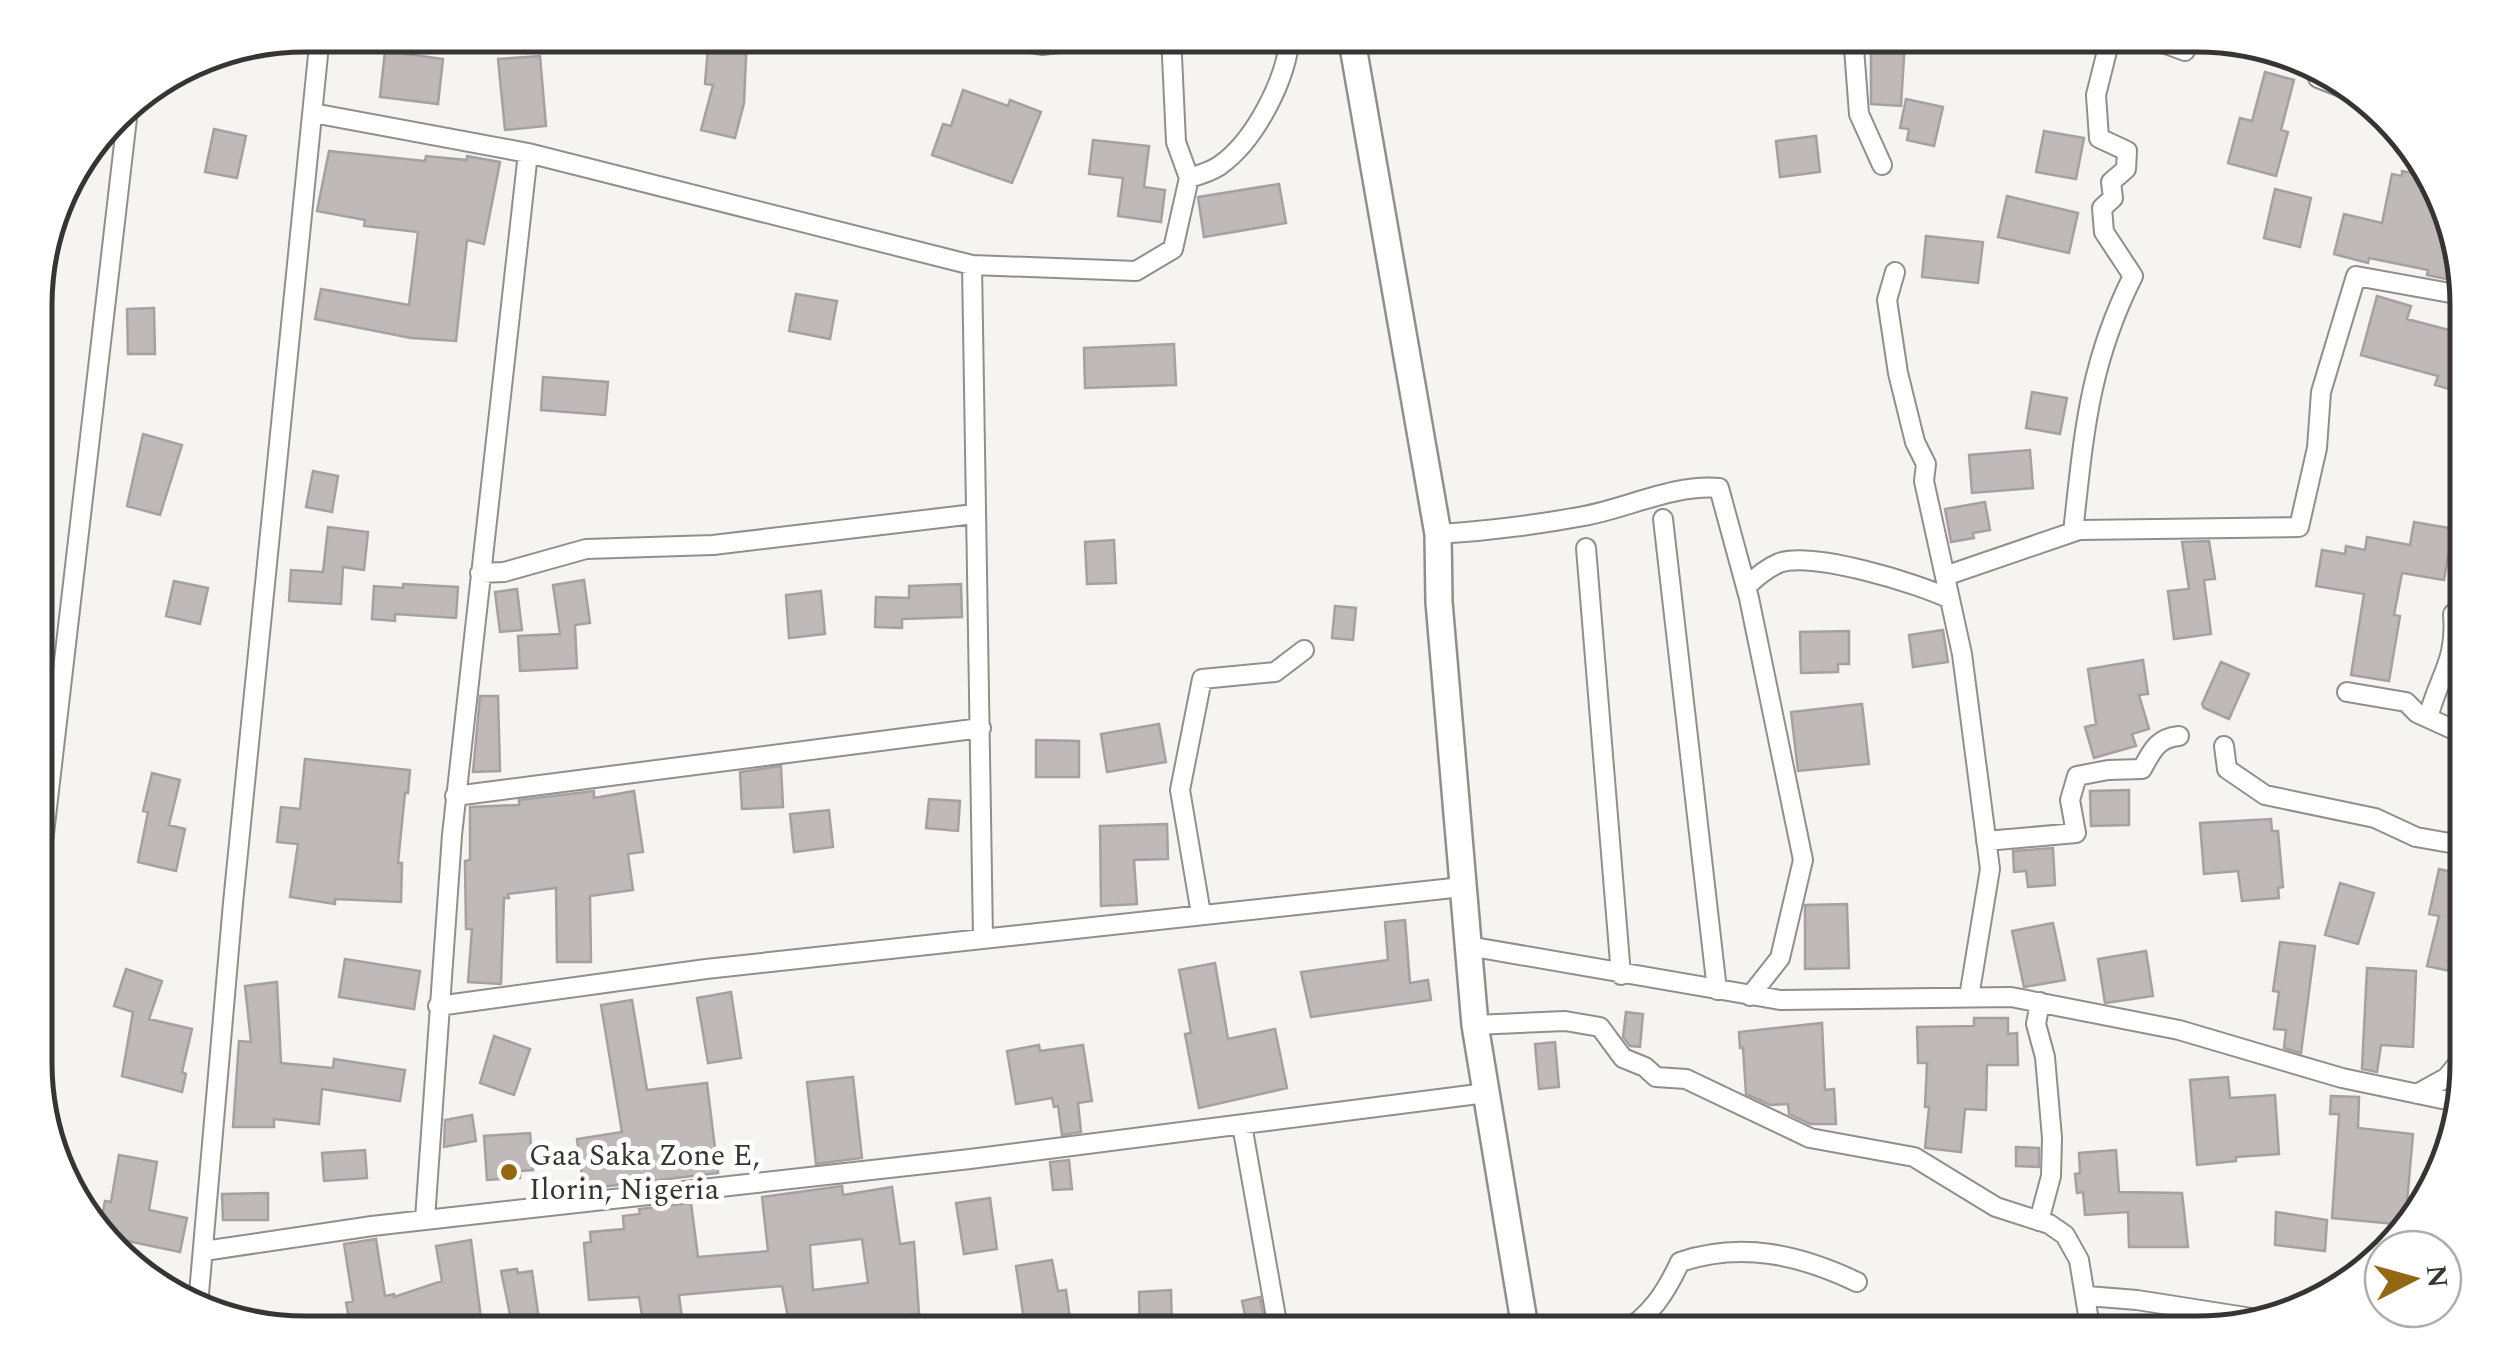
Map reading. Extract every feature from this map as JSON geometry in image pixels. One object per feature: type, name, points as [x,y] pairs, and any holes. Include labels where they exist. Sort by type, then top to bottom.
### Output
[{"type":"street","points":[[1189,178],[1215,169],[1241,148],[1269,104],[1287,52]]},
{"type":"street","points":[[1354,52],[1438,534],[1438,602],[1475,1024],[1523,1316]]},
{"type":"street","points":[[1854,52],[1859,114],[1882,165]]},
{"type":"street","points":[[2073,532],[2090,390],[2110,322],[2133,276],[2104,232],[2102,208],[2113,198],[2112,182],[2126,169],[2127,151],[2099,138],[2096,95],[2107,52]]},
{"type":"street","points":[[199,1293],[235,884],[318,53]]},
{"type":"street","points":[[313,112],[528,153],[972,265],[1136,271],[1173,250],[1189,178],[1176,142],[1172,53]]},
{"type":"street","points":[[52,761],[126,128]]},
{"type":"street","points":[[424,1219],[456,796],[528,153]]},
{"type":"street","points":[[972,265],[984,938]]},
{"type":"street","points":[[1896,272],[1886,300],[1898,373],[1915,442],[1926,464],[1924,481],[1962,654],[1990,869],[1968,997]]},
{"type":"street","points":[[1945,576],[2073,532],[2299,527],[2316,448],[2321,392],[2356,276],[2449,293]]},
{"type":"street","points":[[1438,534],[1583,516],[1694,486],[1719,488],[1746,586],[1803,860],[1780,958],[1750,996]]},
{"type":"street","points":[[480,573],[504,572],[586,550],[713,546],[974,514]]},
{"type":"street","points":[[1663,519],[1717,990]]},
{"type":"street","points":[[1586,548],[1621,975]]},
{"type":"street","points":[[1746,586],[1781,562],[1839,564],[1950,599]]},
{"type":"street","points":[[1201,914],[1180,790],[1202,680],[1275,672],[1304,650]]},
{"type":"street","points":[[2428,718],[2435,691],[2450,662]]},
{"type":"street","points":[[2347,692],[2406,702],[2450,728]]},
{"type":"street","points":[[456,796],[981,728]]},
{"type":"street","points":[[1986,842],[2076,834],[2070,800],[2077,776],[2108,770],[2142,770],[2154,746],[2165,738],[2179,736]]},
{"type":"street","points":[[2224,746],[2227,769],[2265,795],[2375,818],[2416,837],[2450,843]]},
{"type":"street","points":[[438,1006],[706,969],[1462,887]]},
{"type":"street","points":[[1468,946],[1780,1000],[2011,996],[2179,1030],[2342,1078],[2447,1100]]},
{"type":"street","points":[[2039,1221],[2051,1176],[2052,1138],[2045,1057],[2036,1024],[2040,1002]]},
{"type":"street","points":[[1475,1024],[1565,1021],[1600,1027],[1623,1058],[1645,1067],[1656,1077],[1686,1080],[1810,1138],[1914,1157],[1996,1207],[2039,1221],[2065,1235],[2074,1248],[2089,1316]]},
{"type":"street","points":[[2417,1094],[2449,1074]]},
{"type":"street","points":[[204,1251],[424,1219],[970,1159],[1486,1093]]},
{"type":"street","points":[[1242,1125],[1277,1316]]},
{"type":"street","points":[[1647,1316],[1660,1301],[1680,1262],[1701,1255],[1750,1251],[1785,1254],[1823,1265],[1858,1282]]},
{"type":"street","points":[[2087,1296],[2228,1314]]},
{"type":"building","points":[[1871,52],[1904,52],[1901,106],[1871,104]]},
{"type":"building","points":[[385,53],[443,59],[438,104],[380,97]]},
{"type":"building","points":[[708,53],[746,53],[744,103],[735,138],[701,130],[713,85],[705,84]]},
{"type":"building","points":[[540,56],[546,126],[505,130],[498,59]]},
{"type":"building","points":[[2265,72],[2294,80],[2281,130],[2288,132],[2276,176],[2228,163],[2240,118],[2252,121]]},
{"type":"building","points":[[963,90],[1008,106],[1010,100],[1041,112],[1012,183],[932,155],[943,124],[951,126]]},
{"type":"building","points":[[1906,99],[1943,107],[1934,146],[1907,140],[1909,129],[1900,128]]},
{"type":"building","points":[[214,129],[246,136],[237,178],[205,172]]},
{"type":"building","points":[[2044,131],[2084,138],[2076,179],[2036,172]]},
{"type":"building","points":[[1816,136],[1820,172],[1780,177],[1776,141]]},
{"type":"building","points":[[1093,140],[1149,146],[1144,187],[1165,190],[1161,222],[1118,216],[1123,178],[1089,174]]},
{"type":"building","points":[[329,151],[425,161],[426,156],[467,160],[467,156],[500,162],[484,244],[467,240],[456,341],[411,338],[315,319],[321,289],[409,305],[418,232],[364,226],[365,220],[317,211]]},
{"type":"building","points":[[2402,171],[2413,173],[2424,193],[2437,224],[2448,279],[2427,275],[2428,270],[2369,258],[2368,263],[2334,254],[2344,214],[2382,223],[2392,174],[2402,176]]},
{"type":"building","points":[[1279,184],[1286,223],[1204,237],[1198,197]]},
{"type":"building","points":[[2275,189],[2311,198],[2300,247],[2264,238]]},
{"type":"building","points":[[2007,196],[2078,213],[2069,253],[1998,237]]},
{"type":"building","points":[[1926,236],[1983,242],[1978,283],[1922,277]]},
{"type":"building","points":[[796,294],[837,301],[830,339],[789,331]]},
{"type":"building","points":[[2377,296],[2411,306],[2407,319],[2450,330],[2450,389],[2435,385],[2438,376],[2361,355]]},
{"type":"building","points":[[154,308],[155,354],[128,354],[127,309]]},
{"type":"building","points":[[1174,344],[1176,385],[1085,388],[1084,348]]},
{"type":"building","points":[[543,377],[608,382],[605,415],[541,410]]},
{"type":"building","points":[[2032,392],[2067,398],[2060,434],[2026,428]]},
{"type":"building","points":[[143,434],[182,445],[160,515],[127,506]]},
{"type":"building","points":[[2030,450],[2033,488],[1972,493],[1969,455]]},
{"type":"building","points":[[313,471],[338,476],[332,512],[306,507]]},
{"type":"building","points":[[1985,502],[1990,530],[1951,542],[1945,509]]},
{"type":"building","points":[[2414,522],[2450,528],[2450,556],[2444,580],[2402,573],[2394,615],[2400,616],[2389,681],[2351,675],[2364,594],[2316,586],[2322,550],[2345,554],[2346,546],[2365,550],[2367,537],[2410,545]]},
{"type":"building","points":[[328,527],[368,532],[364,570],[343,567],[341,604],[289,601],[291,570],[323,572]]},
{"type":"building","points":[[1114,540],[1116,583],[1087,584],[1085,542]]},
{"type":"building","points":[[2209,541],[2215,579],[2204,580],[2211,634],[2174,639],[2168,591],[2189,589],[2182,542]]},
{"type":"building","points":[[584,580],[590,623],[575,625],[577,668],[520,671],[518,636],[560,634],[553,585]]},
{"type":"building","points":[[174,581],[208,588],[200,624],[166,616]]},
{"type":"building","points":[[403,584],[458,587],[456,618],[395,614],[395,621],[372,619],[374,586],[403,588]]},
{"type":"building","points":[[961,584],[962,617],[902,619],[902,628],[875,627],[876,597],[909,598],[909,586]]},
{"type":"building","points":[[517,589],[522,630],[500,632],[495,592]]},
{"type":"building","points":[[821,591],[825,634],[789,638],[786,595]]},
{"type":"building","points":[[1335,606],[1356,608],[1353,640],[1332,638]]},
{"type":"building","points":[[1943,630],[1948,662],[1913,667],[1909,635]]},
{"type":"building","points":[[1849,631],[1849,664],[1838,664],[1838,672],[1801,673],[1800,632]]},
{"type":"building","points":[[2143,660],[2148,694],[2139,695],[2149,729],[2132,734],[2136,746],[2094,758],[2085,727],[2096,724],[2088,669]]},
{"type":"building","points":[[2221,662],[2249,674],[2229,719],[2202,704]]},
{"type":"building","points":[[480,696],[498,696],[500,771],[473,772]]},
{"type":"building","points":[[1862,704],[1869,764],[1798,771],[1791,712]]},
{"type":"building","points":[[1159,724],[1166,762],[1107,772],[1101,734]]},
{"type":"building","points":[[1036,740],[1079,741],[1079,777],[1036,777]]},
{"type":"building","points":[[305,759],[410,770],[398,863],[402,863],[401,902],[335,899],[335,904],[290,897],[298,844],[277,842],[281,807],[300,809]]},
{"type":"building","points":[[781,766],[783,807],[742,809],[740,772]]},
{"type":"building","points":[[152,773],[180,780],[169,825],[185,829],[176,871],[138,862]]},
{"type":"building","points":[[2129,790],[2129,825],[2091,826],[2090,791]]},
{"type":"building","points":[[594,791],[594,798],[634,791],[643,852],[628,854],[633,890],[590,896],[591,962],[557,962],[556,888],[508,894],[509,898],[504,898],[501,984],[468,982],[472,929],[466,929],[465,861],[470,860],[470,807],[519,805],[519,800]]},
{"type":"building","points":[[929,799],[960,801],[958,831],[926,828]]},
{"type":"building","points":[[829,810],[833,847],[794,852],[790,814]]},
{"type":"building","points":[[2271,819],[2272,831],[2278,831],[2283,887],[2278,888],[2279,898],[2242,901],[2238,871],[2204,874],[2200,823]]},
{"type":"building","points":[[1167,824],[1168,859],[1134,860],[1137,904],[1101,906],[1100,826]]},
{"type":"building","points":[[2053,848],[2055,885],[2028,887],[2026,871],[2014,872],[2013,851]]},
{"type":"building","points":[[2439,869],[2450,871],[2450,971],[2427,966],[2439,916],[2429,914]]},
{"type":"building","points":[[2340,883],[2374,893],[2358,944],[2325,935]]},
{"type":"building","points":[[1847,904],[1849,968],[1805,969],[1805,905]]},
{"type":"building","points":[[1405,920],[1410,983],[1428,980],[1431,1000],[1311,1017],[1301,972],[1388,960],[1385,922]]},
{"type":"building","points":[[2053,923],[2065,980],[2024,987],[2012,931]]},
{"type":"building","points":[[2280,942],[2315,946],[2301,1053],[2284,1048],[2286,1030],[2274,1029],[2279,992],[2273,991]]},
{"type":"building","points":[[2146,951],[2153,996],[2105,1003],[2098,959]]},
{"type":"building","points":[[345,959],[420,971],[414,1009],[339,997]]},
{"type":"building","points":[[1215,963],[1228,1039],[1275,1029],[1287,1088],[1199,1108],[1185,1034],[1191,1033],[1179,970]]},
{"type":"building","points":[[2367,968],[2416,971],[2413,1047],[2381,1045],[2377,1072],[2362,1069]]},
{"type":"building","points":[[126,969],[162,981],[149,1019],[192,1029],[182,1072],[186,1074],[182,1092],[122,1076],[133,1012],[114,1006]]},
{"type":"building","points":[[277,982],[281,1063],[333,1068],[334,1059],[405,1070],[400,1101],[322,1089],[319,1124],[274,1119],[274,1127],[233,1127],[239,1041],[251,1042],[245,986]]},
{"type":"building","points":[[731,992],[741,1058],[708,1063],[697,998]]},
{"type":"building","points":[[632,1000],[647,1090],[707,1083],[718,1173],[584,1189],[577,1139],[622,1132],[601,1005]]},
{"type":"building","points":[[1626,1012],[1643,1014],[1640,1047],[1630,1046],[1623,1037]]},
{"type":"building","points":[[1974,1018],[2008,1018],[2008,1034],[2017,1033],[2018,1065],[1987,1065],[1986,1110],[1965,1109],[1961,1152],[1925,1148],[1929,1107],[1925,1107],[1927,1063],[1918,1063],[1917,1027],[1974,1026]]},
{"type":"building","points":[[1822,1023],[1825,1090],[1834,1089],[1836,1124],[1810,1124],[1789,1114],[1788,1104],[1770,1105],[1746,1094],[1739,1032]]},
{"type":"building","points":[[494,1036],[530,1049],[514,1095],[480,1083]]},
{"type":"building","points":[[1555,1042],[1559,1087],[1539,1089],[1535,1044]]},
{"type":"building","points":[[1039,1045],[1040,1051],[1083,1045],[1092,1101],[1078,1103],[1081,1132],[1062,1135],[1058,1106],[1054,1107],[1052,1098],[1016,1104],[1007,1051]]},
{"type":"building","points":[[853,1077],[862,1158],[816,1164],[807,1082]]},
{"type":"building","points":[[2228,1077],[2230,1098],[2275,1095],[2279,1154],[2197,1165],[2190,1080]]},
{"type":"building","points":[[2331,1096],[2359,1097],[2358,1128],[2413,1134],[2407,1206],[2393,1224],[2332,1218],[2339,1114],[2330,1114]]},
{"type":"building","points":[[472,1115],[476,1141],[444,1147],[445,1120]]},
{"type":"building","points":[[530,1133],[533,1170],[520,1171],[520,1178],[487,1180],[484,1136]]},
{"type":"building","points":[[2016,1147],[2039,1148],[2039,1167],[2016,1166]]},
{"type":"building","points":[[365,1150],[367,1178],[324,1181],[322,1153]]},
{"type":"building","points":[[2116,1150],[2119,1192],[2182,1193],[2188,1247],[2129,1247],[2128,1212],[2085,1215],[2083,1192],[2077,1193],[2075,1174],[2080,1173],[2079,1153]]},
{"type":"building","points":[[119,1155],[157,1162],[149,1210],[187,1218],[180,1252],[126,1241],[102,1214],[105,1201],[111,1202]]},
{"type":"building","points":[[1069,1160],[1072,1189],[1053,1190],[1050,1162]]},
{"type":"building","points":[[842,1186],[843,1195],[892,1187],[900,1244],[914,1242],[919,1314],[788,1316],[782,1286],[679,1295],[682,1316],[642,1316],[639,1297],[589,1300],[584,1243],[591,1242],[590,1232],[624,1229],[623,1216],[640,1214],[639,1209],[691,1203],[698,1257],[768,1251],[762,1197]],"holes":[[[862,1239],[868,1283],[813,1290],[810,1245]]]},
{"type":"building","points":[[268,1193],[268,1220],[223,1220],[222,1194]]},
{"type":"building","points":[[990,1198],[997,1249],[964,1254],[956,1203]]},
{"type":"building","points":[[2276,1212],[2327,1220],[2325,1251],[2275,1245]]},
{"type":"building","points":[[376,1239],[385,1296],[394,1297],[442,1281],[436,1246],[471,1240],[481,1316],[349,1316],[346,1303],[353,1301],[344,1244]]},
{"type":"building","points":[[1052,1260],[1058,1291],[1066,1290],[1070,1316],[1023,1316],[1016,1266]]},
{"type":"building","points":[[501,1271],[532,1271],[538,1316],[510,1316]]},
{"type":"building","points":[[1171,1290],[1172,1316],[1140,1316],[1139,1292]]},
{"type":"building","points":[[1260,1297],[1263,1316],[1245,1316],[1242,1301]]},
{"type":"place","name":"Gaa Saka Zone E, Ilorin, Nigeria","points":[[509,1172]]}]
